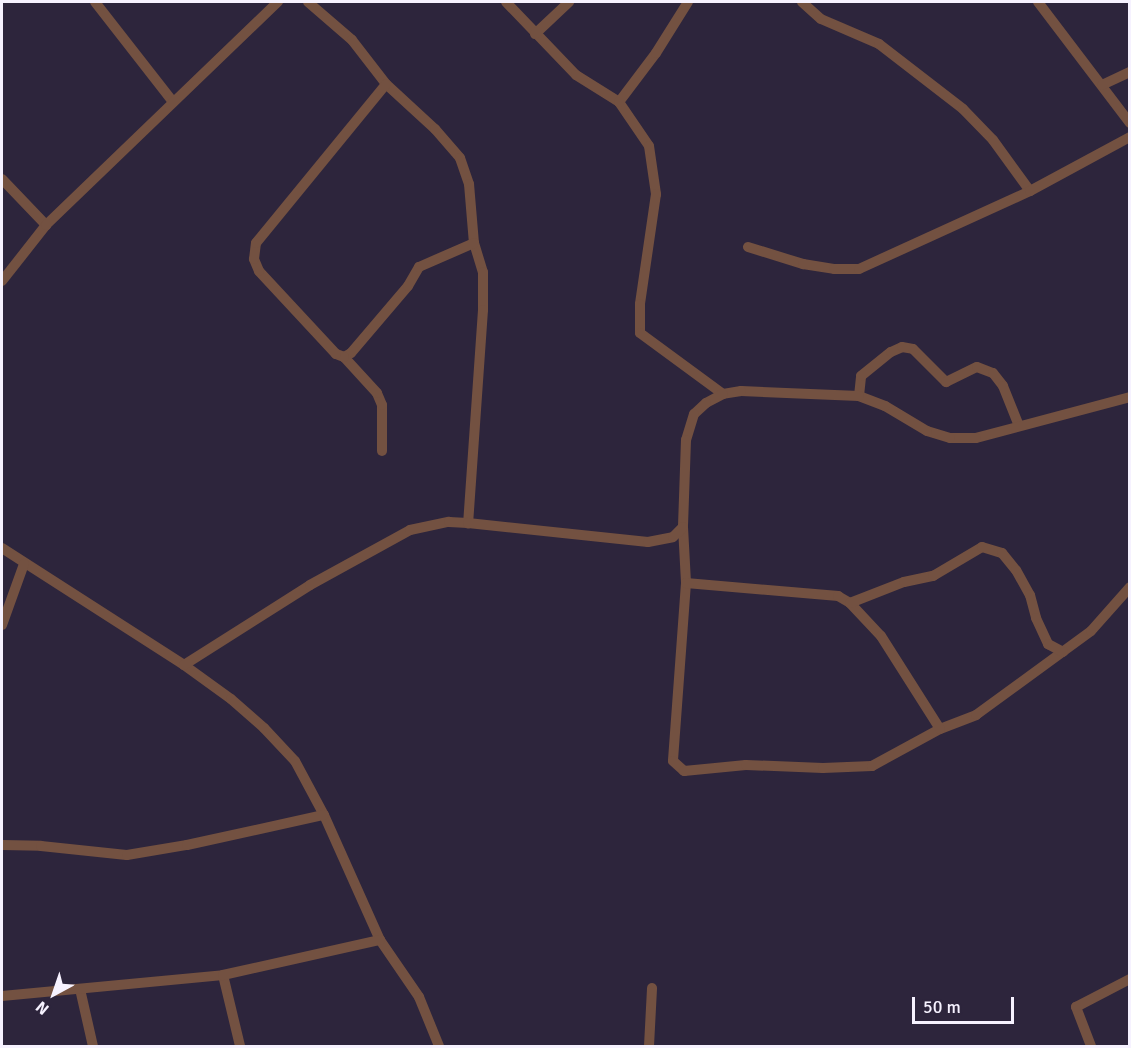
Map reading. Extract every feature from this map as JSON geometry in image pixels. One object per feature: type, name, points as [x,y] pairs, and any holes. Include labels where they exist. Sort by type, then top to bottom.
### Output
[{"type":"street","points":[[95,2],[173,102]]},
{"type":"street","points":[[2,281],[46,225],[278,2]]},
{"type":"street","points":[[308,2],[352,40],[387,84],[435,129],[460,158],[469,184],[474,243],[483,272],[483,310],[468,523]]},
{"type":"street","points":[[506,2],[576,75],[619,102],[649,146],[656,194],[640,304],[640,333],[723,394]]},
{"type":"street","points":[[536,34],[569,2]]},
{"type":"street","points":[[619,102],[656,53],[688,2]]},
{"type":"street","points":[[802,2],[821,19],[879,44],[963,109],[993,140],[1030,191]]},
{"type":"street","points":[[1038,2],[1130,123]]},
{"type":"street","points":[[1102,85],[1130,72]]},
{"type":"street","points":[[382,451],[380,399],[344,357],[336,354],[259,271],[254,258],[256,243],[387,84]]},
{"type":"street","points":[[748,247],[803,264],[834,269],[859,269],[1030,191],[1130,137]]},
{"type":"street","points":[[2,179],[46,225]]},
{"type":"street","points":[[344,357],[351,353],[408,286],[419,267],[474,243]]},
{"type":"street","points":[[859,396],[861,376],[891,352],[902,347],[913,349],[946,382],[977,367],[993,373],[1003,386],[1019,426]]},
{"type":"street","points":[[1130,397],[976,438],[950,438],[927,431],[885,406],[859,396],[741,391],[723,394],[694,414],[686,440],[683,527],[686,583],[673,761],[684,771],[746,765],[823,768],[872,766],[940,729],[976,715],[1090,631],[1130,587]]},
{"type":"street","points":[[184,665],[310,585],[410,530],[449,522],[648,542],[673,537],[683,527]]},
{"type":"street","points":[[850,603],[904,582],[933,576],[982,547],[1002,553],[1016,570],[1030,595],[1036,618],[1048,644],[1062,652]]},
{"type":"street","points":[[2,548],[184,665],[231,699],[264,728],[295,761],[324,815],[380,940],[419,997],[439,1047]]},
{"type":"street","points":[[2,625],[24,564]]},
{"type":"street","points":[[686,583],[838,596],[850,603],[881,636],[940,729]]},
{"type":"street","points":[[2,845],[41,846],[127,855],[187,845],[324,815]]},
{"type":"street","points":[[2,996],[223,975],[380,940]]},
{"type":"street","points":[[223,975],[240,1047]]},
{"type":"street","points":[[1091,1047],[1076,1007],[1130,979]]},
{"type":"street","points":[[80,988],[93,1047]]},
{"type":"street","points":[[649,1047],[652,988]]}]
